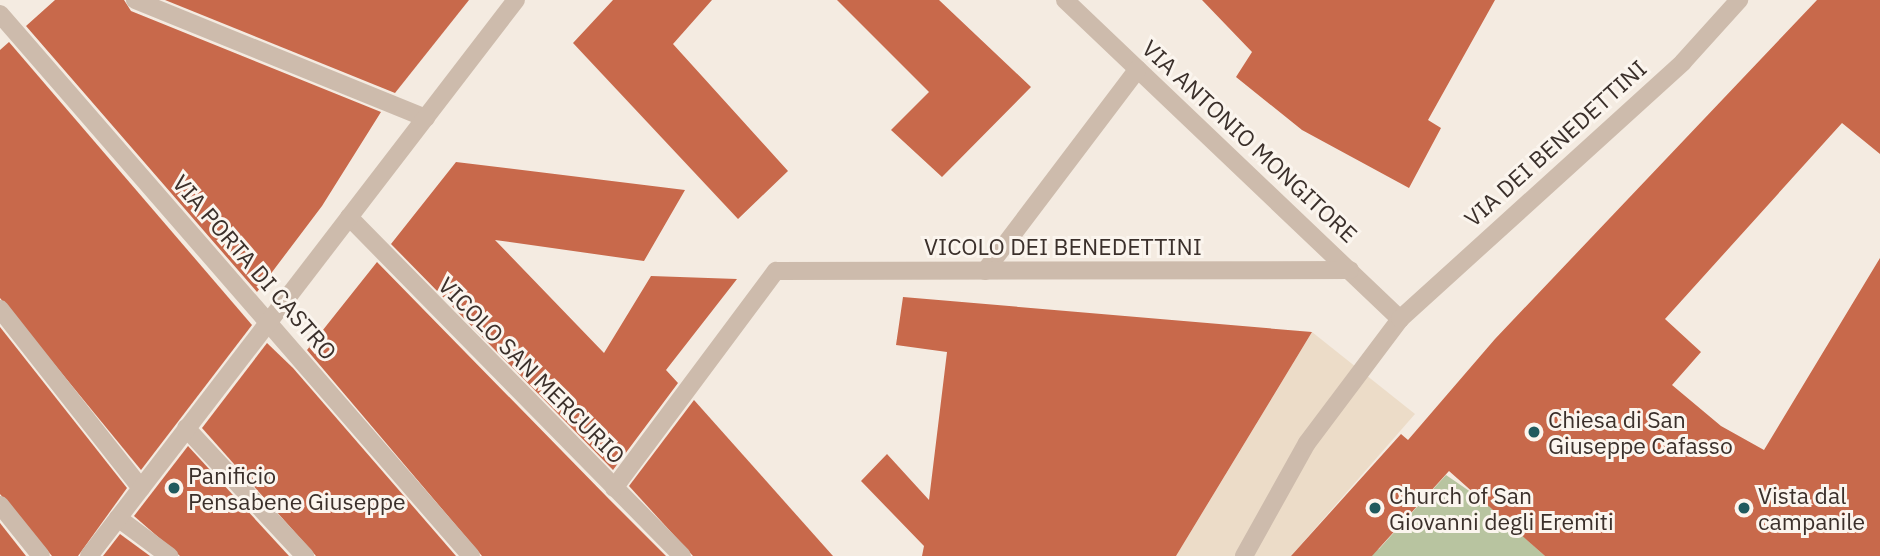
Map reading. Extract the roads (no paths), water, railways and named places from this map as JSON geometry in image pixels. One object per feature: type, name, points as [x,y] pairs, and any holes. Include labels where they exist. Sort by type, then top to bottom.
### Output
[{"type":"street","points":[[135,0],[426,117]]},
{"type":"street","points":[[89,556],[516,0]]},
{"type":"street","name":"VIA ANTONIO MONGITORE","points":[[1065,0],[1400,319]]},
{"type":"street","name":"VIA DEI BENEDETTINI","points":[[1244,556],[1307,443],[1400,319],[1683,62],[1739,0]]},
{"type":"street","name":"VIA PORTA DI CASTRO","points":[[0,14],[271,319],[471,556]]},
{"type":"street","points":[[985,271],[1138,69]]},
{"type":"street","name":"VICOLO SAN MERCURIO","points":[[349,217],[682,556]]},
{"type":"street","name":"VICOLO DEI BENEDETTINI","points":[[614,488],[776,271],[1350,270]]},
{"type":"street","points":[[0,309],[141,488]]},
{"type":"street","points":[[187,428],[305,556]]},
{"type":"street","points":[[0,505],[41,556]]},
{"type":"street","points":[[118,518],[169,556]]},
{"type":"place","name":"Chiesa di San Giuseppe Cafasso","points":[[1534,432]]},
{"type":"place","name":"Panificio Pensabene Giuseppe","points":[[174,488]]},
{"type":"place","name":"Church of San Giovanni degli Eremiti","points":[[1375,508]]},
{"type":"place","name":"Vista dal campanile","points":[[1744,508]]}]
